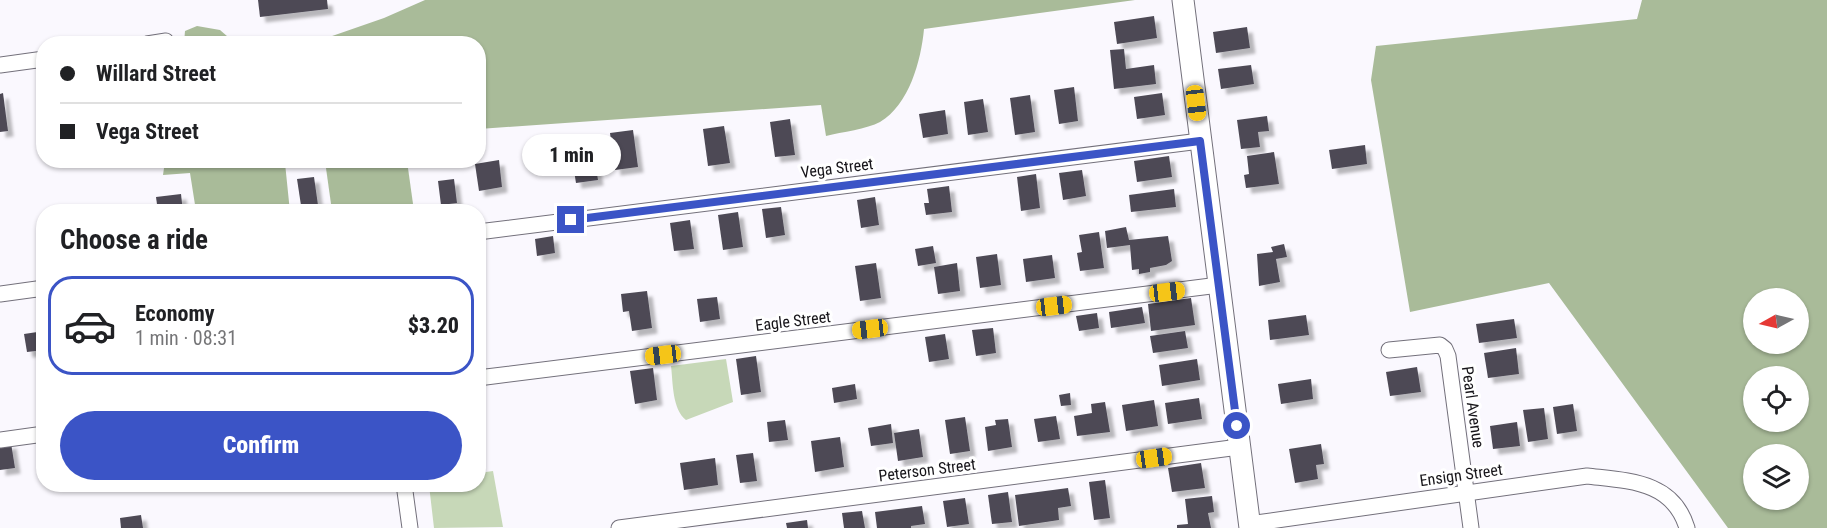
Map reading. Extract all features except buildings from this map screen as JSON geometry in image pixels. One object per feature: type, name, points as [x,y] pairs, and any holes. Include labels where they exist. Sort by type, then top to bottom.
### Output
[{"type":"street","points":[[1183,0],[1249,526]]},
{"type":"street","points":[[0,65],[36,60]]},
{"type":"street","name":"Vega Street","points":[[486,231],[1200,141]]},
{"type":"street","name":"Eagle Street","points":[[486,377],[1219,285]]},
{"type":"street","points":[[0,294],[36,289]]},
{"type":"street","name":"Pearl Avenue","points":[[1389,350],[1440,345],[1445,349],[1448,356],[1471,528]]},
{"type":"street","points":[[0,440],[36,435]]},
{"type":"street","name":"Peterson Street","points":[[619,528],[1239,447]]},
{"type":"street","name":"Ensign Street","points":[[1249,526],[1466,492],[1587,476],[1631,481],[1658,490],[1674,501],[1687,528]]},
{"type":"street","points":[[405,492],[410,528]]},
{"type":"green space","points":[[425,0],[1135,0],[924,29],[920,55],[912,81],[899,105],[880,122],[868,127],[826,136],[821,105],[486,129],[486,36],[332,36],[384,18]]},
{"type":"green space","points":[[1642,0],[1827,0],[1827,528],[1728,528],[1549,283],[1410,312],[1371,80],[1376,46],[1637,19]]},
{"type":"green space","points":[[197,26],[220,30],[227,36],[185,36],[185,31]]},
{"type":"green space","points":[[164,168],[286,168],[289,204],[195,204],[190,173],[163,175]]},
{"type":"green space","points":[[326,168],[408,168],[413,204],[331,204]]},
{"type":"green space","points":[[726,359],[733,402],[686,420],[681,415],[676,402],[671,366]]},
{"type":"green space","points":[[493,471],[503,527],[434,528],[430,492],[486,492],[486,472]]},
{"type":"route","points":[[571,220],[1200,141],[1237,426]]}]
